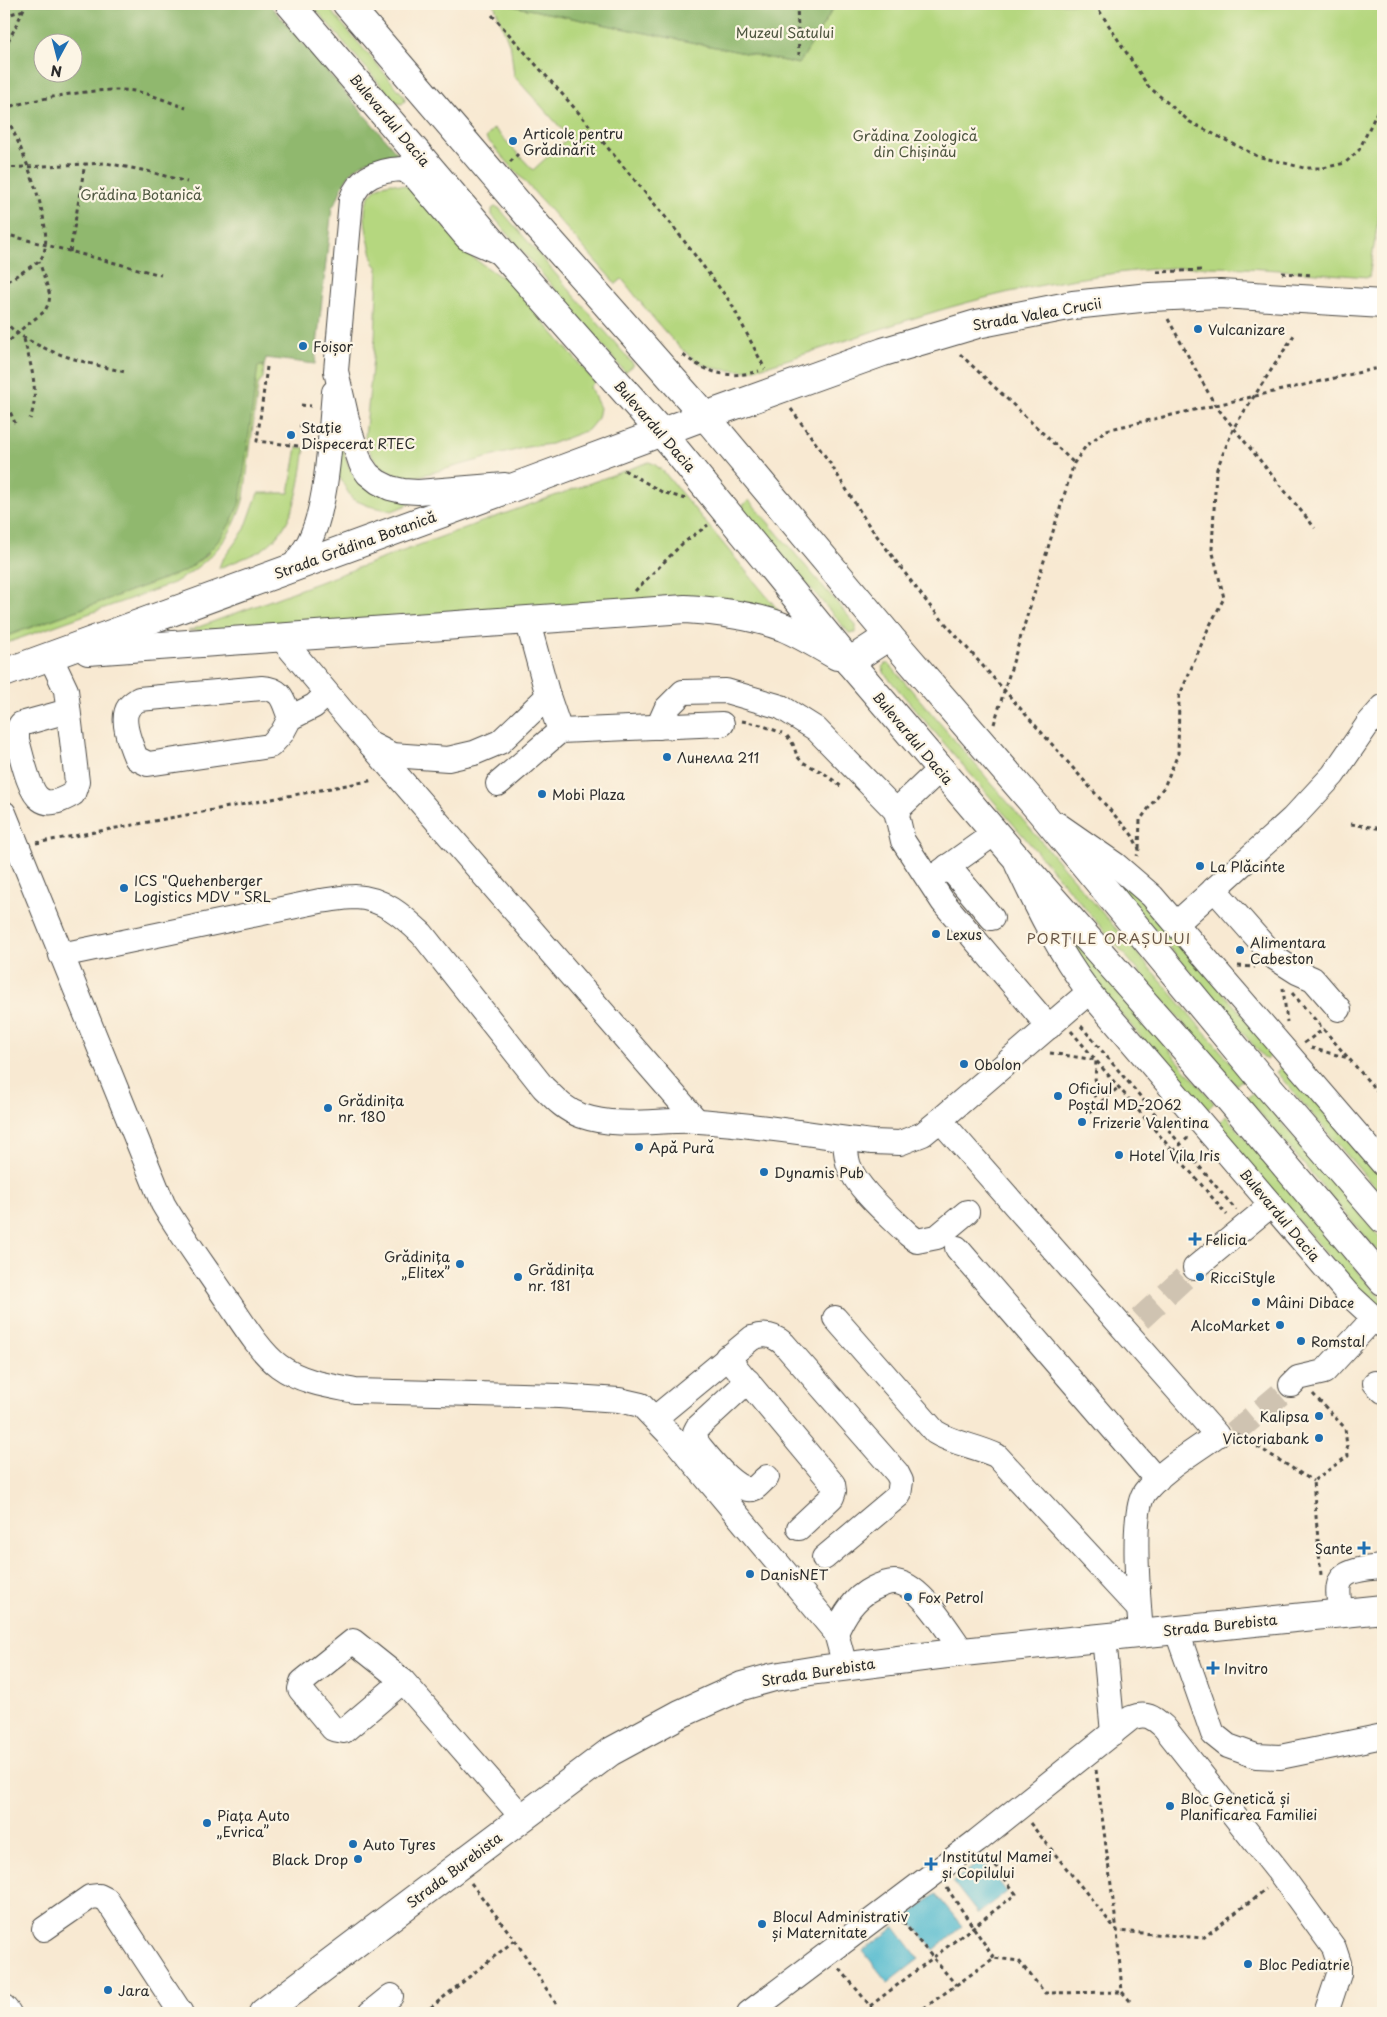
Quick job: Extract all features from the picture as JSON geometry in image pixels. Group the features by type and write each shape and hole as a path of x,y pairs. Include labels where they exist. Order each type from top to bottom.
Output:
{"main road":[{"name":"Bulevardul Dacia","path":"290,4 504,255 661,432 849,662 940,769 1230,1100 1383,1281"},
{"path":"347,4 539,228 705,416 889,636 1041,812 1259,1076 1383,1219"},
{"name":"Strada Valea Crucii","path":"705,416 882,352 977,324 1073,305 1150,296 1220,294 1383,304"},
{"name":"Strada Grădina Botanică","path":"4,673 705,416"},
{"path":"54,654 685,609 718,611 749,617 782,627 849,662 889,636"},
{"name":"Strada Burebista","path":"271,2011 610,1752 713,1698 742,1686 774,1677 845,1666 1104,1637 1140,1621 1176,1629 1383,1609"}],"street":[{"path":"403,169 416,178 467,238 504,255"},
{"path":"292,568 310,541 320,508 336,371 351,200 354,191 372,175 387,170 403,169 436,175"},
{"path":"336,371 354,448 368,474 378,482 390,488 418,492 525,483"},
{"path":"527,619 548,696 560,731"},
{"path":"280,638 697,1121"},
{"path":"54,654 66,690 68,711"},
{"path":"290,718 279,693 271,688 138,699 129,707 125,717 129,743 136,758 148,764 270,746 282,733 290,718 314,706 327,694"},
{"path":"658,727 666,709 683,692 726,691 781,707 816,729 896,811 903,840 943,902 1059,1018"},
{"path":"370,744 392,755 410,758 448,759 474,753 500,742 548,696"},
{"path":"1176,923 1292,819 1334,775 1368,724 1383,707"},
{"path":"498,784 560,731 722,724"},
{"path":"896,811 940,769"},
{"path":"1041,812 1116,864 1152,896 1383,1164"},
{"path":"4,816 163,1204 178,1229 254,1338 278,1366 325,1386 355,1391 559,1396 619,1400 641,1405 655,1418 836,1633 845,1666"},
{"path":"929,880 995,833"},
{"name":"Bulevardul Dacia","path":"1013,854 1040,916 1069,965 1089,992 1347,1294 1378,1322"},
{"path":"948,866 992,918"},
{"path":"1214,889 1276,958 1297,972 1313,979 1339,1009"},
{"path":"61,956 320,901 355,897 371,900 400,914 422,934 543,1087 563,1107 583,1116 633,1123 697,1121 844,1139 900,1143 923,1134 1089,992"},
{"path":"940,1120 1133,1325 1225,1434 1157,1480 1143,1494 1137,1544 1140,1621"},
{"path":"844,1139 849,1166 856,1179 908,1235 917,1241 937,1237 967,1212"},
{"path":"1195,1268 1270,1204"},
{"path":"957,1248 1157,1480"},
{"path":"835,1318 935,1432 947,1440 984,1450 997,1456 1140,1621"},
{"path":"1295,1382 1324,1372 1378,1322"},
{"path":"655,1418 752,1338 762,1335 778,1338 897,1473 901,1481 899,1495 824,1558"},
{"path":"728,1357 833,1484 832,1497 799,1528"},
{"path":"748,1382 697,1428 695,1438 697,1443 738,1486 749,1489 755,1488 767,1477"},
{"path":"1341,1613 1338,1596 1340,1581 1347,1574 1383,1567"},
{"path":"836,1633 855,1600 874,1588 894,1582 916,1592 963,1652"},
{"path":"1176,1629 1213,1734 1228,1746 1256,1756 1280,1757 1383,1736"},
{"path":"1104,1637 1112,1733"},
{"path":"403,1681 523,1818"},
{"path":"749,2013 977,1841 1131,1718 1141,1714 1157,1720 1164,1727 1282,1876 1334,1948 1339,1963 1339,1974 1326,2013"},
{"path":"44,1929 90,1896 99,1896 107,1900 181,2013"},
{"path":"370,2013 392,1996"},
{"path":"4,2007 8,2013"}],"path":[{"path":"4,48 26,4"},
{"path":"797,4 798,55"},
{"path":"1095,4 1148,86 1190,122 1257,156 1304,168 1323,168 1344,163 1359,150 1378,110"},
{"path":"4,16 24,10"},
{"path":"492,15 578,112 672,225 731,303 765,370"},
{"path":"4,283 39,261 47,246 46,229 29,168 4,109 46,99 116,90 135,91 186,108"},
{"path":"70,252 85,163"},
{"path":"4,168 106,163 188,182"},
{"path":"4,234 161,275"},
{"path":"4,346 45,311 49,302 50,295 39,261"},
{"path":"1167,317 1215,405 1315,528"},
{"path":"4,321 24,338 68,356 125,372"},
{"path":"1134,865 1138,849 1140,820 1164,787 1178,754 1179,697 1208,629 1224,598 1212,548 1216,471 1234,427 1296,332"},
{"path":"24,338 33,373 35,392 35,406 30,419"},
{"path":"960,354 1074,463"},
{"path":"267,367 257,441 306,447"},
{"path":"994,724 1074,463 1086,446 1106,430 1383,367"},
{"path":"4,398 15,423"},
{"path":"301,405 311,406"},
{"path":"791,409 828,460 868,524 929,605 1132,835 1138,849"},
{"path":"299,426 309,426"},
{"path":"621,468 662,492 691,500"},
{"path":"631,596 643,581 683,543 711,523"},
{"path":"722,724 737,720 762,725 785,735 793,744 797,756 802,762 824,773 848,792"},
{"path":"17,847 397,775"},
{"path":"1351,824 1383,829"},
{"path":"1283,982 1288,1031"},
{"path":"1059,1018 1244,1227"},
{"path":"1059,1018 1244,1227"},
{"path":"1041,1052 1096,1060"},
{"path":"1094,1108 1096,1060"},
{"path":"1107,1074 1112,1069"},
{"path":"1089,1112 1119,1087"},
{"path":"1136,1107 1141,1102"},
{"path":"1295,1382 1345,1428 1348,1456 1313,1480"},
{"path":"1225,1434 1313,1480"},
{"path":"1313,1480 1321,1578"},
{"path":"1094,1747 1117,1931 1122,1992 1130,2001"},
{"path":"1019,1808 1117,1931 1203,1938 1282,1876"},
{"path":"870,2006 1016,1894 977,1841"},
{"path":"459,1866 515,1940 562,2013"},
{"path":"937,1871 994,1958"},
{"path":"889,1906 956,1985"},
{"path":"424,2013 515,1940"},
{"path":"828,1955 876,2013"},
{"path":"917,2013 994,1958 1019,1961 1045,1994 1122,1992"}],"green space":[{"name":"Grădina Botanică","path":"4,4 269,4 398,154 382,156 367,161 354,170 344,183 338,199 332,207 315,364 266,358 264,366 258,366 240,502 236,513 218,541 203,557 185,571 4,637"},
{"path":"311,4 325,4 404,96 405,101 402,104 396,103"},
{"name":"Grădina Zoologică din Chișinău","path":"494,4 503,4 799,64 836,4 1383,4 1383,190 1369,277 1208,267 1154,269 1096,276 980,299 748,371 713,368 702,364 681,349 622,279 616,284 486,138 494,128 533,170 569,137 514,76 511,49"},
{"name":"Muzeul Satului","path":"503,4 836,4 799,64"},
{"path":"392,183 409,187 469,255 501,277 504,276 595,382 590,387 600,408 598,418 588,430 551,444 527,447 416,477 398,476 390,472 383,468 371,454 365,437 375,338 378,268 374,263 368,240 365,215 366,204 371,194 379,187"},
{"path":"495,207 499,208 634,365 625,372 492,215 492,209"},
{"path":"258,366 264,366 263,378 258,385 244,497 227,537 218,548 199,566 174,583 4,644 4,637 185,571 208,554"},
{"path":"341,444 350,469 358,480 412,503 392,511 369,506 352,499 337,473"},
{"path":"297,447 305,448 298,492 294,506 281,532 271,543 258,552 219,568 221,562 245,529 258,493 289,493"},
{"path":"649,462 663,471 779,611 188,631 473,525"},
{"path":"749,500 856,625 856,633 849,633 741,507"},
{"path":"886,663 890,665 1244,1078 1236,1085 885,674 882,667"},
{"path":"1117,881 1135,894 1275,1051 1266,1060 1121,891"},
{"path":"1065,933 1069,933 1214,1103 1205,1112 1095,983"},
{"path":"1286,1064 1383,1178 1383,1197 1276,1072"},
{"path":"1255,1091 1383,1241 1383,1257 1247,1098"},
{"path":"1226,1116 1383,1301 1383,1309 1351,1282 1216,1125"}],"water":[{"path":"982,1860 1007,1892 978,1914 953,1882"},
{"path":"936,1894 962,1926 934,1950 907,1917"},
{"path":"895,1927 919,1959 888,1983 863,1951"}],"tunnel":[{"path":"1140,1319 1195,1268"},
{"path":"1234,1433 1291,1385"}],"place":[{"name":"Articole pentru Grădinărit","path":"513,141"},
{"name":"Vulcanizare","path":"1198,329"},
{"name":"Foișor","path":"303,346"},
{"name":"Stație Dispecerat RTEC","path":"291,435"},
{"name":"Линелла 211","path":"667,757"},
{"name":"Mobi Plaza","path":"542,794"},
{"name":"La Plăcinte","path":"1200,866"},
{"name":"ICS \"Quehenberger Logistics MDV \" SRL","path":"124,888"},
{"name":"Lexus","path":"936,934"},
{"name":"Alimentara Cabeston","path":"1240,950"},
{"name":"Obolon","path":"964,1064"},
{"name":"Oficiul Poștal MD-2062","path":"1058,1096"},
{"name":"Grădinița nr. 180","path":"328,1108"},
{"name":"Frizerie Valentina","path":"1082,1122"},
{"name":"Apă Pură","path":"639,1147"},
{"name":"Hotel Vila Iris","path":"1119,1155"},
{"name":"Dynamis Pub","path":"764,1172"},
{"name":"Felicia","path":"1195,1239"},
{"name":"Grădinița „Elitex”","path":"460,1264"},
{"name":"Grădinița nr. 181","path":"518,1277"},
{"name":"RicciStyle","path":"1200,1277"},
{"name":"Mâini Dibace","path":"1256,1302"},
{"name":"AlcoMarket","path":"1280,1325"},
{"name":"Romstal","path":"1301,1341"},
{"name":"Kalipsa","path":"1319,1416"},
{"name":"Victoriabank","path":"1319,1438"},
{"name":"Sante","path":"1364,1548"},
{"name":"DanisNET","path":"750,1574"},
{"name":"Fox Petrol","path":"908,1597"},
{"name":"Invitro","path":"1213,1668"},
{"name":"Bloc Genetică și Planificarea Familiei","path":"1170,1806"},
{"name":"Piața Auto „Evrica”","path":"207,1823"},
{"name":"Auto Tyres","path":"353,1844"},
{"name":"Black Drop","path":"358,1859"},
{"name":"Institutul Mamei și Copilului","path":"931,1864"},
{"name":"Blocul Administrativ și Maternitate","path":"762,1924"},
{"name":"Bloc Pediatrie","path":"1248,1964"},
{"name":"Jara","path":"108,1990"}],"district":[{"name":"PORȚILE ORAȘULUI","path":"1109,937"}]}
